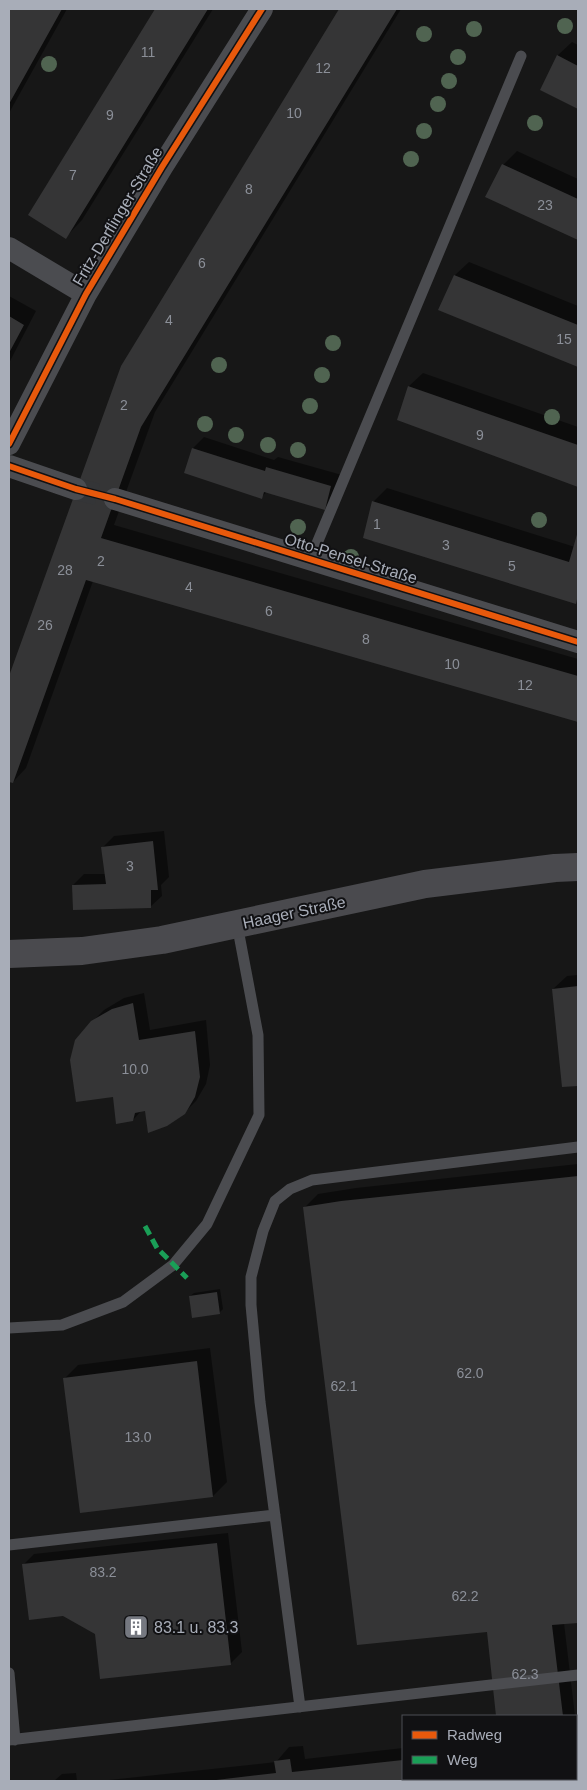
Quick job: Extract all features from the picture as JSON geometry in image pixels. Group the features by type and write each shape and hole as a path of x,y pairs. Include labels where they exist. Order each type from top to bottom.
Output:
{"main road":[{"name":"Haager Straße","path":"9,954 91,950 162,940 424,884 498,874 578,867"}],"street":[{"name":"Fritz-Derflinger-Straße","path":"9,444 86,294 162,167 262,9"},
{"path":"9,248 86,294"},
{"path":"9,466 76,489"},
{"name":"Otto-Pensel-Straße","path":"115,499 578,642"}],"lane":[{"path":"310,560 521,56"},
{"path":"9,1328 62,1325 123,1302 173,1265 207,1224 259,1114 258,1035 237,924"},
{"path":"300,1707 274,1515 250,1305 251,1278 262,1231 275,1201 290,1189 312,1180 578,1147"},
{"path":"9,1545 274,1515"},
{"path":"9,1673 12,1740 578,1675"}],"building":[{"path":"9,9 62,9 9,104"},
{"path":"155,9 208,9 66,239 28,215"},
{"path":"339,9 397,9 141,427 101,538 578,676 578,722 86,580 13,783 9,782 9,676 121,366"},
{"path":"557,55 578,66 578,109 540,90"},
{"path":"502,164 578,199 578,240 485,197"},
{"path":"454,275 578,325 578,367 438,310"},
{"path":"9,316 24,325 9,353"},
{"path":"408,386 578,445 578,487 397,420"},
{"path":"192,448 265,471 266,467 331,486 325,510 264,492 262,499 184,473"},
{"path":"372,501 569,562 578,531 578,595 576,604 363,538"},
{"path":"153,841 158,890 151,890 151,908 73,910 72,885 106,884 101,847"},
{"path":"578,986 578,1086 562,1087 552,989"},
{"path":"133,1003 139,1040 195,1031 200,1077 195,1097 185,1114 167,1126 148,1133 145,1111 135,1113 133,1121 116,1124 113,1097 76,1102 70,1060 75,1040 91,1021 112,1009"},
{"path":"578,1176 578,1623 552,1625 563,1715 496,1715 487,1632 357,1645 303,1207 341,1201"},
{"path":"217,1292 220,1314 192,1318 189,1296"},
{"path":"197,1361 213,1497 80,1513 63,1378"},
{"path":"217,1543 231,1665 100,1679 95,1634 63,1616 29,1620 22,1564"},
{"path":"577,1740 578,1781 216,1781 276,1773 274,1761 290,1759 292,1772 402,1760 402,1780 577,1780"}],"tunnel":[{"path":"76,489 115,499"}],"marked path":[{"path":"145,1226 157,1248 187,1278"}],"cycle path":[{"path":"9,444 86,294 162,167 262,9"},
{"path":"9,466 76,489 115,499 578,642"}],"place":[{"name":"83.1 u. 83.3","path":"136,1627"}]}
